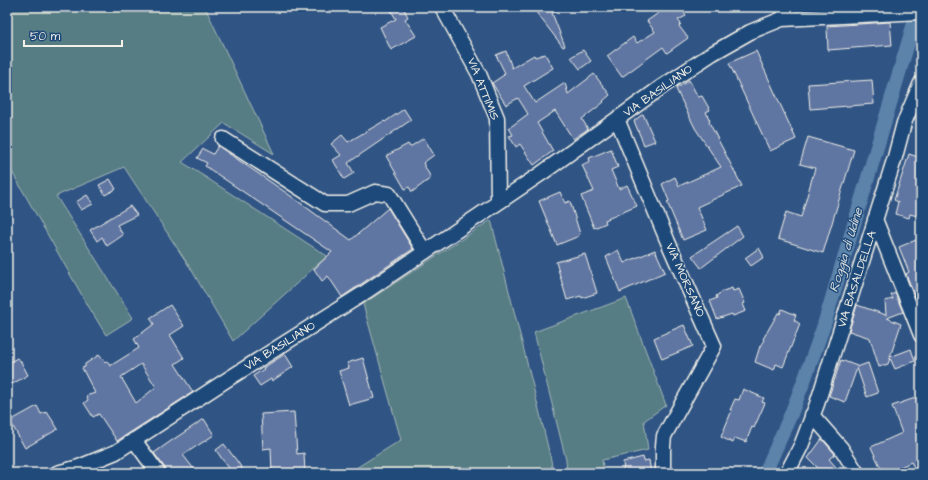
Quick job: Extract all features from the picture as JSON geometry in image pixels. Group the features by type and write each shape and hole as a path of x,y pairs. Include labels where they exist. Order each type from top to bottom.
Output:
{"street":[{"name":"VIA ATTIMIS","path":"442,7 479,74 497,118 498,202"},
{"name":"VIA BASILIANO","path":"57,473 79,467 116,452 361,295 542,173 664,86 713,53 750,32 786,13 921,12"},
{"name":"VIA BASALDELLA","path":"787,473 801,446 836,346 876,220 904,122 921,83"},
{"name":"VIA MORSANO","path":"617,119 668,242 714,346 664,436 663,473"},
{"path":"223,138 325,204 348,204 375,192 389,194 425,252"},
{"path":"876,220 921,335"},
{"path":"812,415 841,448 858,473"},
{"path":"134,440 158,473"}],"green space":[{"path":"7,7 205,7 274,154 224,123 182,162 327,256 233,341 191,269 124,167 56,196 133,318 106,335 7,163"},
{"path":"491,220 540,414 553,473 348,473 401,440 363,304"},
{"path":"626,298 666,405 644,421 648,450 602,460 604,473 567,473 566,460 534,332"}],"building":[{"path":"389,7 403,7 408,17 405,19 416,36 391,50 380,27 396,19"},
{"path":"532,7 564,7 552,13 565,46 563,47"},
{"path":"667,7 681,7 686,16 678,20 681,24 679,26 688,38 667,53 663,47 622,77 607,56 633,37 637,43 655,32 647,21"},
{"path":"890,22 892,45 828,50 827,26"},
{"path":"583,50 591,61 580,69 571,57"},
{"path":"506,51 512,68 534,55 535,57 545,54 553,68 524,86 535,103 565,83 568,94 594,74 610,95 603,101 604,102 582,119 588,129 573,139 555,111 537,123 553,151 534,165 520,144 516,147 509,136 513,135 509,128 528,114 518,98 506,105 492,83 505,73 496,55"},
{"path":"756,51 796,139 770,151 729,63"},
{"path":"689,80 698,97 702,96 710,110 706,112 710,121 709,122 742,186 697,207 707,230 683,240 667,202 669,201 662,184 675,177 679,186 721,167 695,128 676,89"},
{"path":"872,80 874,104 810,109 808,84"},
{"path":"404,109 411,120 348,163 354,173 344,179 333,160 341,155 331,144 342,135 348,142 384,121 385,122"},
{"path":"643,114 655,141 644,145 634,121"},
{"path":"808,137 854,150 823,253 778,239 786,212 801,217 815,168 800,164"},
{"path":"424,138 434,155 423,163 431,178 412,192 409,187 405,189 386,156 408,144 410,147"},
{"path":"218,146 288,194 351,240 388,208 413,249 342,297 328,276 322,281 314,269 332,252 205,166 207,163 197,158 203,149 213,154"},
{"path":"611,149 618,167 611,170 619,189 627,185 637,206 605,220 606,223 594,228 581,196 594,191 582,165 590,161 589,158"},
{"path":"909,154 921,158 921,217 910,214 909,218 895,214 898,202 894,200"},
{"path":"110,179 116,189 105,195 99,185"},
{"path":"560,192 565,203 570,201 580,234 578,235 579,236 557,245 539,201"},
{"path":"87,195 93,204 81,210 76,202"},
{"path":"130,206 137,215 117,225 123,235 107,246 102,237 97,241 90,230"},
{"path":"737,226 743,236 701,268 692,256"},
{"path":"921,238 921,312 906,274 909,272 899,247"},
{"path":"759,248 764,257 751,266 745,258"},
{"path":"618,250 624,263 655,250 665,272 620,292 606,257"},
{"path":"585,254 597,293 582,298 581,296 567,300 556,262"},
{"path":"732,288 733,291 739,289 745,303 743,304 746,311 733,316 732,314 717,319 710,301 717,298 716,296 723,291"},
{"path":"895,293 903,312 887,318 901,324 890,357 911,349 915,361 895,369 890,358 888,364 879,367 870,338 849,331 857,305 886,315 885,301 893,299 891,295"},
{"path":"170,305 184,326 170,335 184,358 175,364 193,392 117,441 99,414 93,417 84,403 88,400 86,396 95,393 82,368 85,367 85,364 99,355 105,362 107,361 110,366 139,348 134,339 154,324 150,318","holes":["141,364 156,387 136,403 121,377"]},
{"path":"782,309 796,315 794,320 800,324 783,367 776,364 774,370 755,362 760,346 764,340 763,339 778,313 780,314"},
{"path":"684,325 693,346 662,359 654,338"},
{"path":"285,354 293,367 272,381 271,379 260,386 253,376"},
{"path":"17,358 20,360 28,375 7,387 7,364"},
{"path":"363,358 374,398 349,405 339,371 349,368 347,363"},
{"path":"841,360 857,367 868,363 878,393 867,397 857,368 845,402 829,396"},
{"path":"743,389 764,398 762,402 765,403 746,442 735,438 733,443 721,437 735,399 739,400"},
{"path":"921,396 921,464 914,467 911,462 888,473 883,473 871,447 902,433 892,406"},
{"path":"37,406 41,414 47,412 58,429 25,448 10,421"},
{"path":"294,412 297,454 304,453 305,473 272,473 271,448 263,449 261,414"},
{"path":"204,419 214,435 183,455 197,473 167,473 154,453"},
{"path":"822,439 835,454 829,459 841,473 823,473 808,458"},
{"path":"224,444 245,473 233,473 222,459 216,450"},
{"path":"643,457 644,461 649,460 651,473 624,473 623,462"}],"waterway":[{"name":"Roggia di Udine","path":"765,473 791,414 824,325 914,23"}]}
